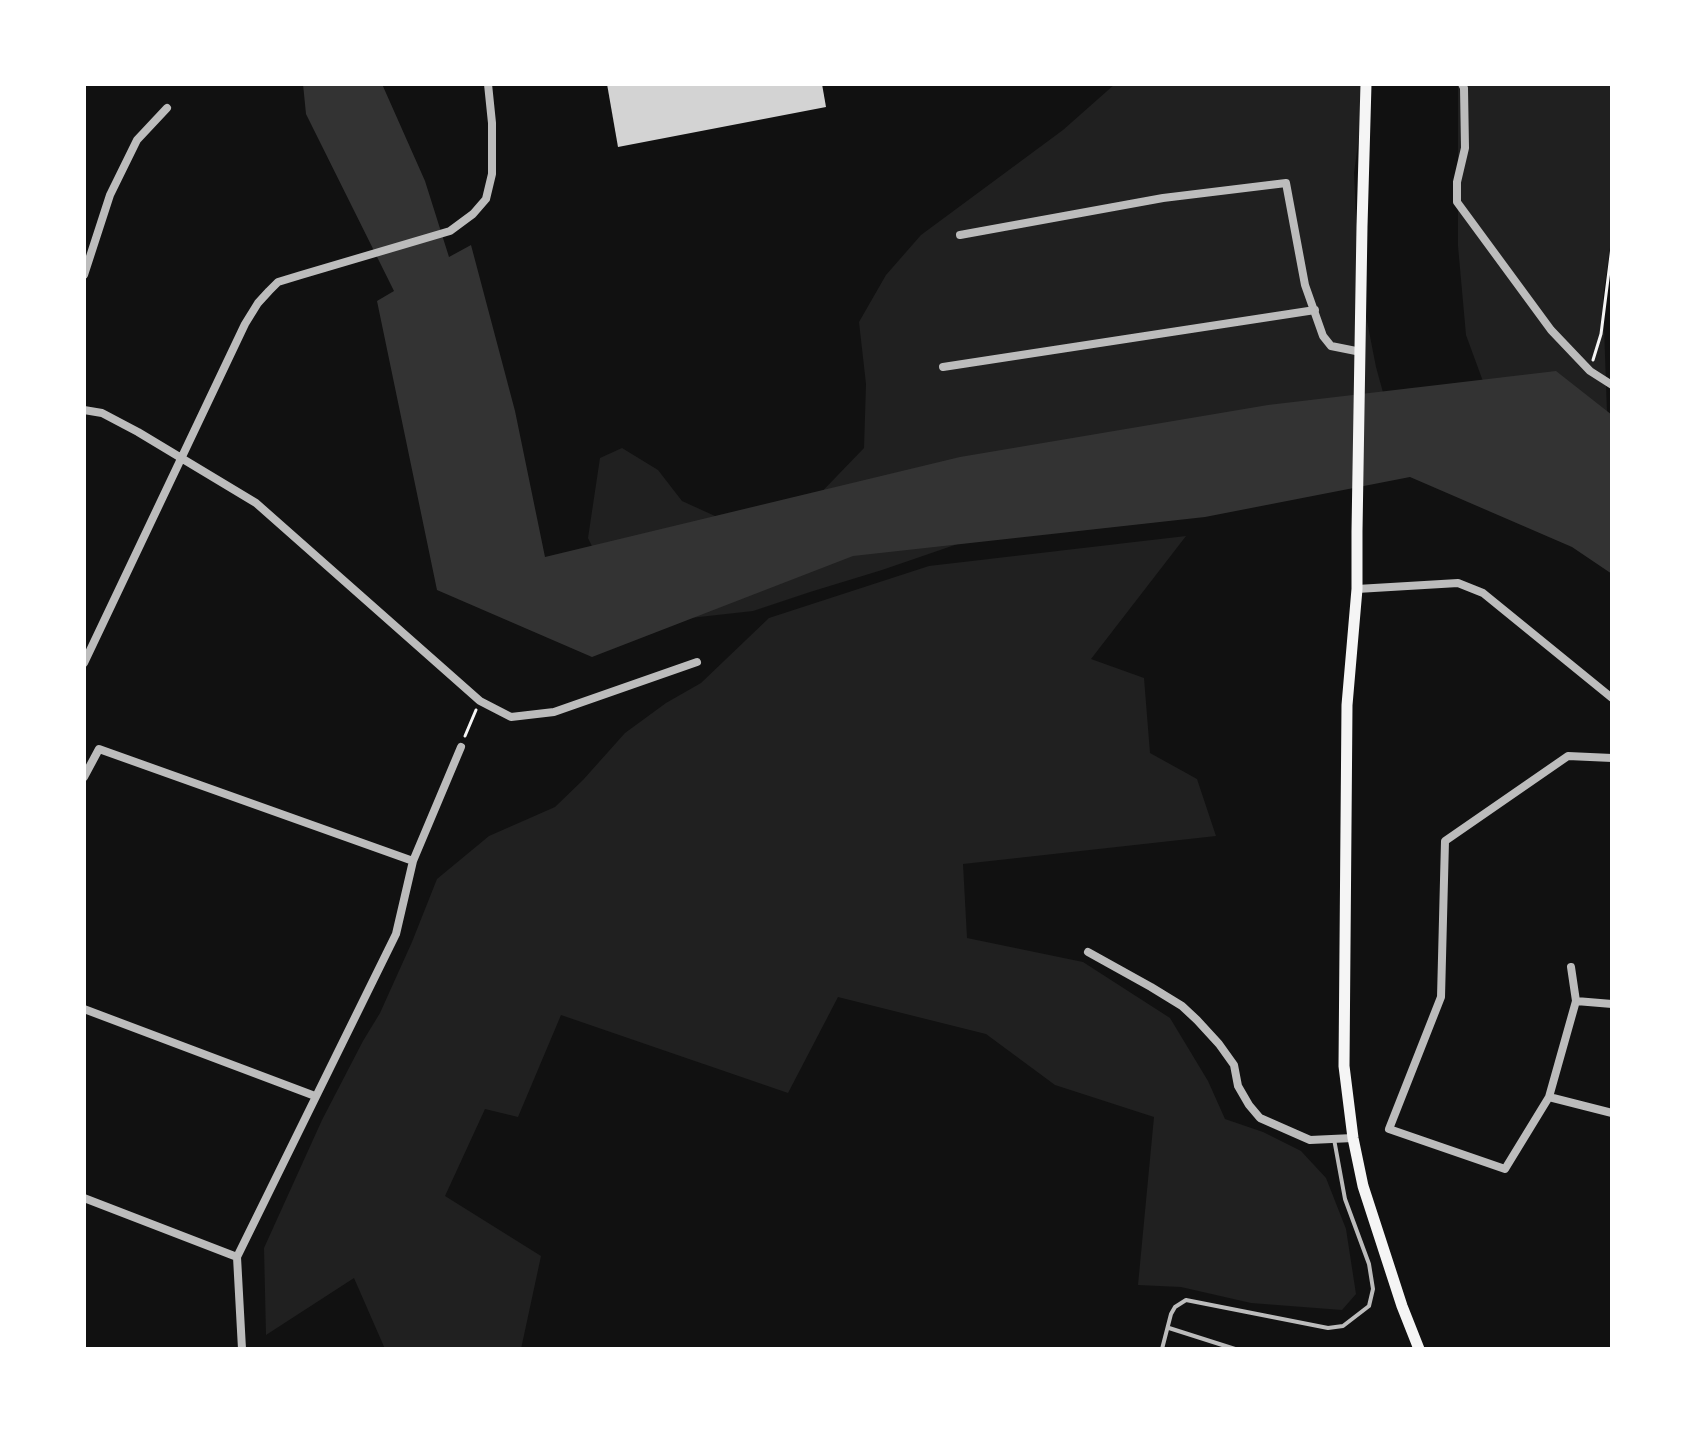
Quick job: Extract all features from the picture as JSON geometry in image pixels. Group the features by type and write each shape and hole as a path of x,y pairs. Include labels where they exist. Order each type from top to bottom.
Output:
{"main road":[{"path":"1366,84 1357,589 1347,705 1344,1066 1363,1186 1419,1349"}],"street":[{"path":"84,663 180,458 258,303 278,282 450,231 473,214 486,199 492,174 488,84"},
{"path":"1462,84 1465,148 1457,182 1457,202 1551,330 1590,371 1612,385"},
{"path":"84,275 110,195 137,140 167,108"},
{"path":"960,235 1163,198 1286,183 1305,285 1323,336 1331,346 1361,352"},
{"path":"943,367 1315,310"},
{"path":"84,410 102,413 138,432 256,503 480,701 511,717 554,712 697,662"},
{"path":"1357,589 1458,583 1483,593 1612,698"},
{"path":"242,1349 237,1257 396,934 413,861 461,747"},
{"path":"84,777 99,749 413,861"},
{"path":"1571,967 1576,1001 1549,1097 1505,1169 1389,1129 1441,997 1445,841 1568,756 1612,758"},
{"path":"1088,952 1182,1006 1197,1020 1234,1065 1238,1086 1260,1118 1310,1140 1353,1138"},
{"path":"1576,1001 1612,1004"},
{"path":"84,1009 315,1096"},
{"path":"1549,1097 1612,1113"},
{"path":"84,1198 237,1257"}],"lane":[{"path":"1162,1349 1175,1307 1186,1300 1328,1328 1343,1326 1369,1306 1373,1289 1369,1264 1345,1199 1334,1139"},
{"path":"1167,1327 1235,1349"}],"path":[{"path":"1590,371 1601,334 1612,247"},
{"path":"461,747 480,701"}],"shaded area":[{"path":"303,84 382,84 425,181 449,257 471,245 515,411 545,557 960,457 1268,405 1556,371 1612,415 1612,574 1572,547 1410,477 1205,517 853,556 592,657 437,590 377,301 394,291 306,114"},
{"path":"1115,84 1363,84 1365,92 1354,173 1359,280 1376,367 1390,418 1039,516 753,611 690,618 610,583 588,538 600,458 622,448 658,470 682,501 748,531 810,504 864,448 866,384 859,322 886,275 921,235 1063,130"},
{"path":"1458,84 1612,84 1612,234 1603,297 1607,413 1488,395 1466,335 1458,246"},
{"path":"1186,536 1091,659 1144,678 1150,753 1197,779 1216,836 963,864 967,938 1083,962 1170,1018 1208,1081 1225,1119 1263,1132 1301,1151 1326,1178 1346,1229 1356,1294 1342,1310 1251,1303 1181,1287 1138,1285 1154,1117 1055,1085 986,1034 838,997 788,1093 561,1015 518,1117 485,1109 445,1196 541,1256 521,1349 385,1349 354,1278 266,1335 264,1248 322,1120 380,1013 437,879 489,836 555,807 625,733 666,703 701,683 769,618 929,566"}],"building":[{"path":"607,84 822,84 826,107 618,147"}]}
